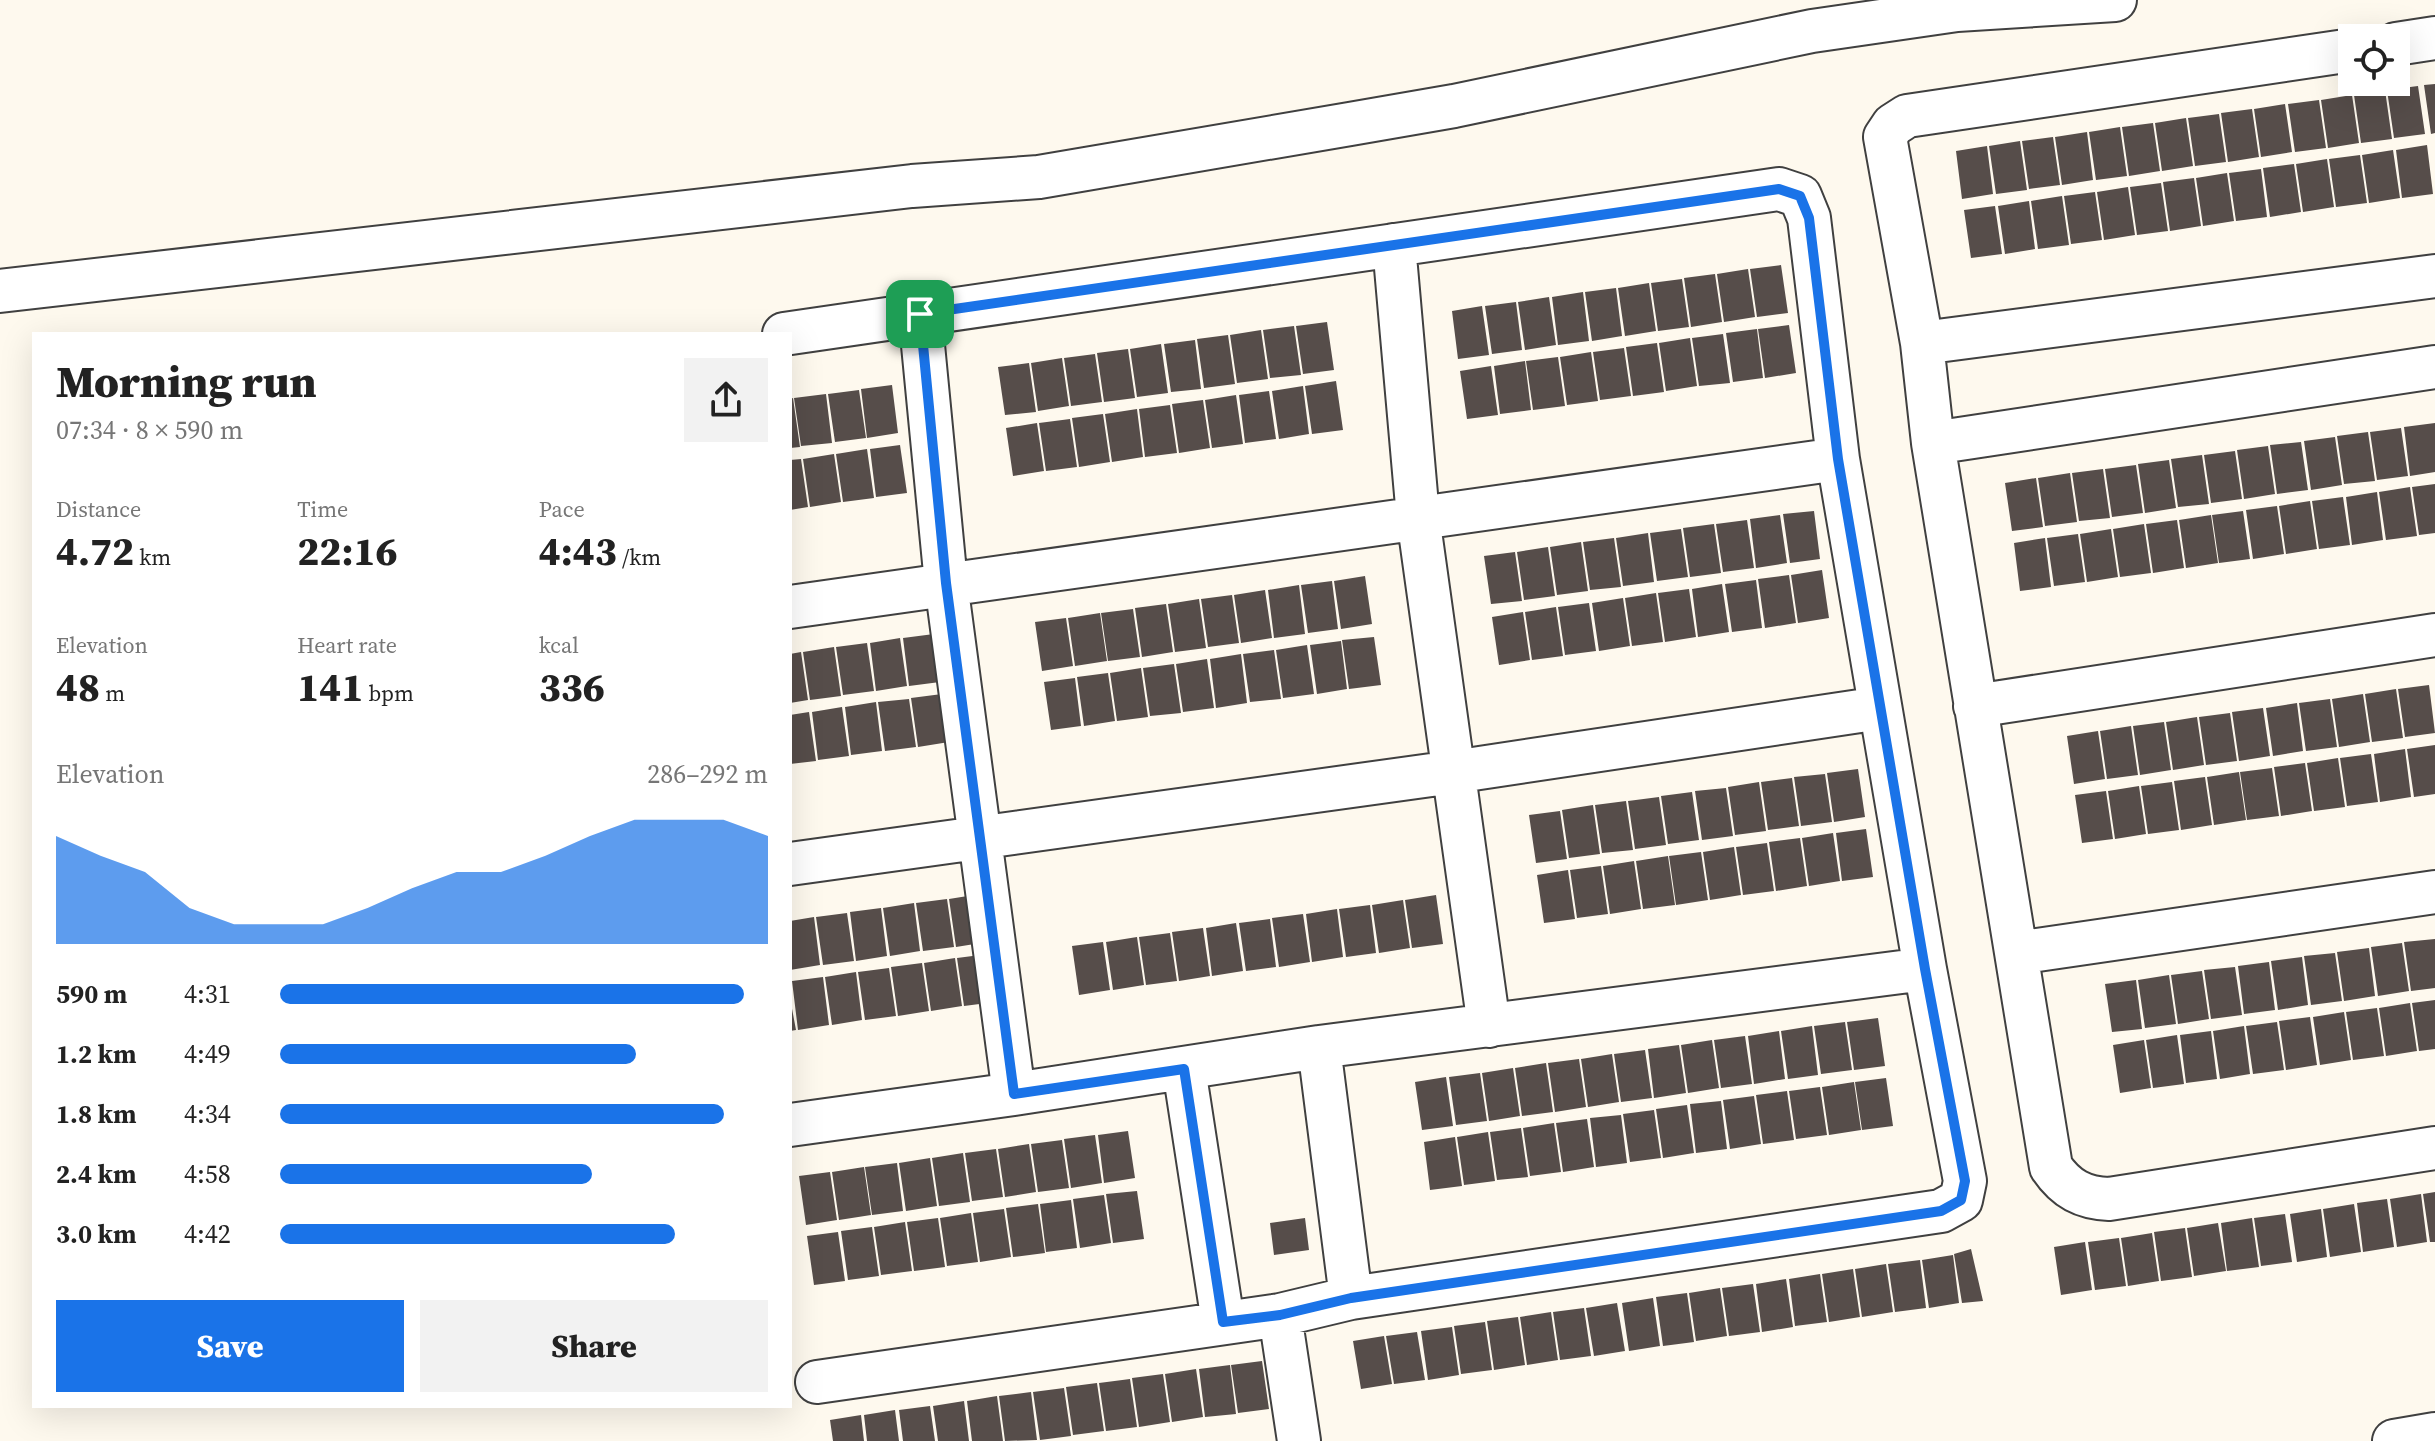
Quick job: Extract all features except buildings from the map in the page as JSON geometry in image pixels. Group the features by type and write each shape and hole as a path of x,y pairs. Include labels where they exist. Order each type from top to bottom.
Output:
{"street":[{"path":"0,291 912,186 1039,177 1439,109 1812,31 1957,10 2115,0"},
{"path":"2410,42 2435,38"},
{"path":"2338,52 1907,116 1893,125 1885,137 1922,343 1933,443 2051,1167 2063,1183 2076,1193 2092,1199 2109,1199 2435,1148"},
{"path":"792,333 1779,189 1800,196 1809,218 1838,459 1925,969 1965,1181 1961,1200 1941,1211 1351,1298 1280,1315 817,1382"},
{"path":"1394,245 1418,517 1489,1026"},
{"path":"1922,343 2435,276"},
{"path":"920,314 946,583 1014,1094"},
{"path":"1933,443 2435,367"},
{"path":"792,607 1838,459"},
{"path":"1975,706 2435,635"},
{"path":"792,864 980,835 1453,772 1880,708"},
{"path":"2017,953 2435,892"},
{"path":"792,1125 1319,1047 1925,969"},
{"path":"1319,1047 1351,1298"},
{"path":"1184,1069 1223,1322"},
{"path":"1280,1315 1299,1441"}],"route":[{"path":"1779,189 1800,196 1809,218 1838,459 1925,969 1965,1181 1961,1200 1941,1211 1351,1298 1280,1315 1223,1322 1184,1069 1014,1094 946,583 920,314 1779,189"}]}
